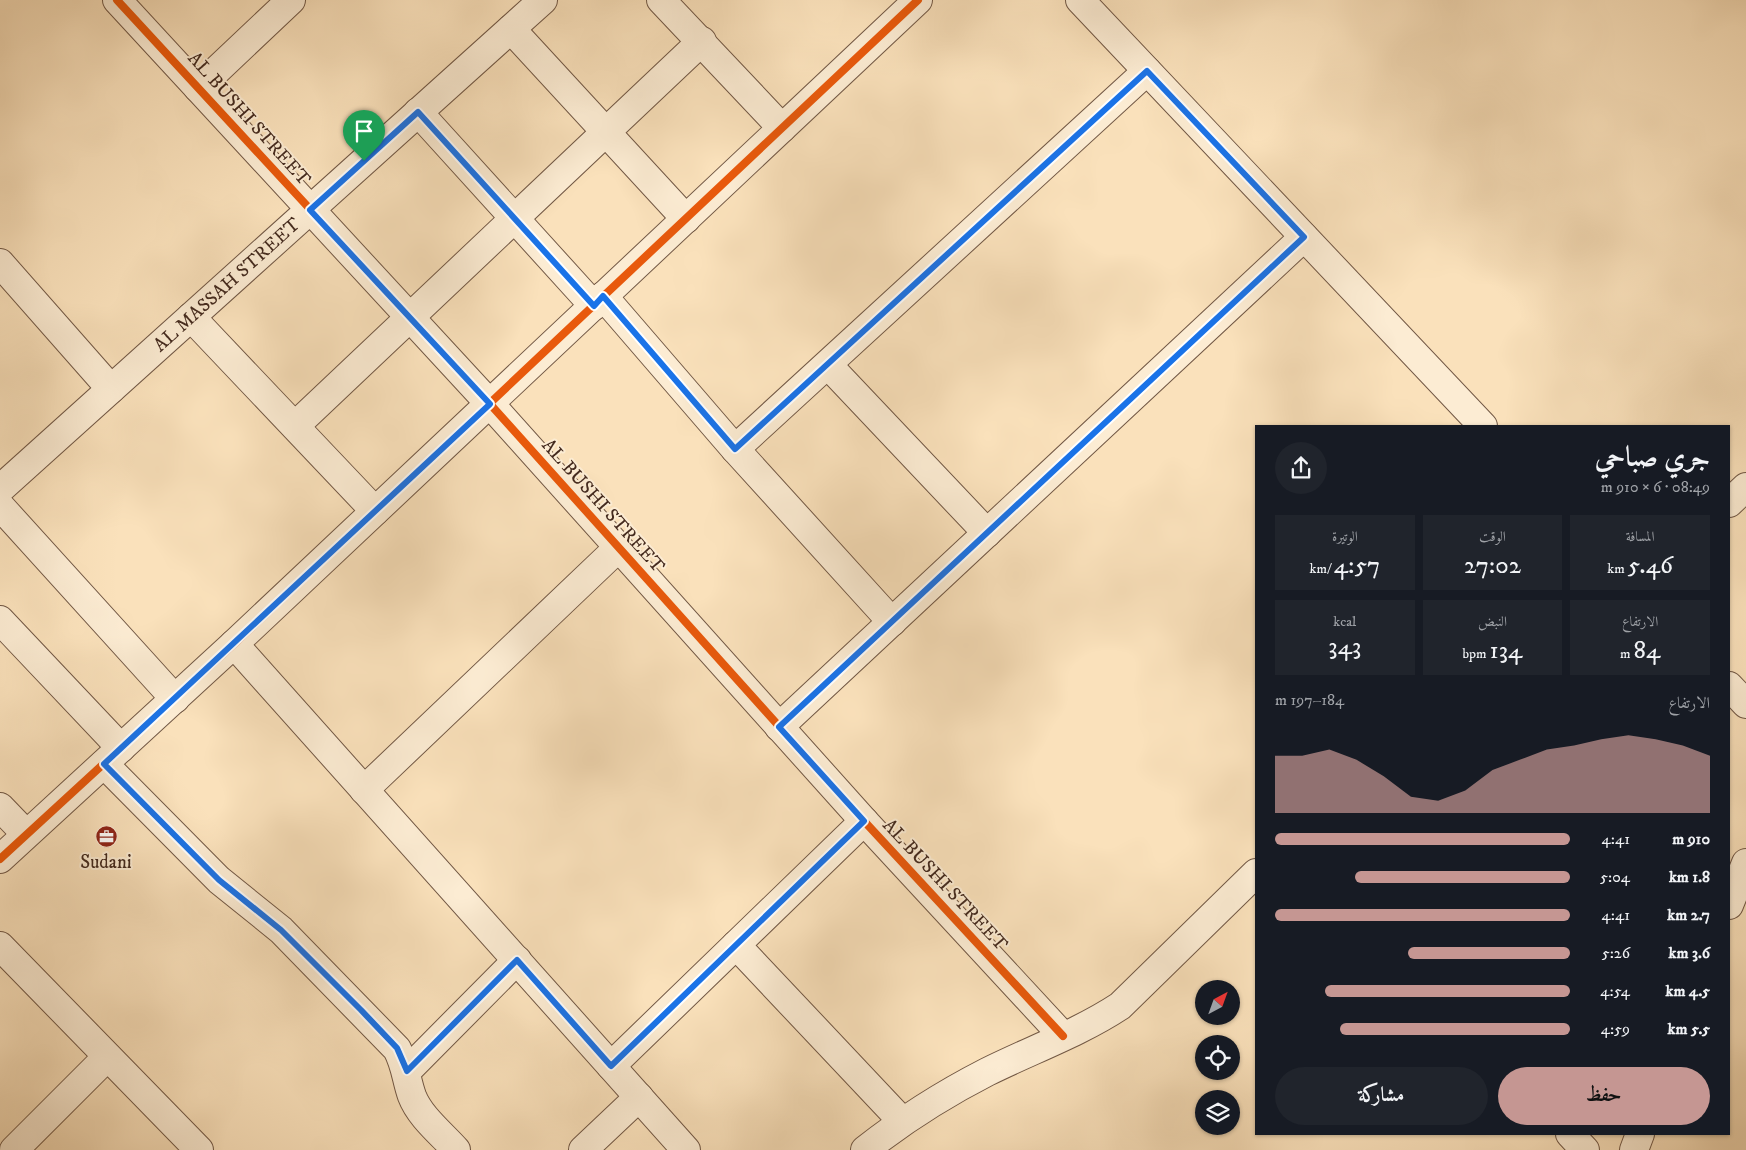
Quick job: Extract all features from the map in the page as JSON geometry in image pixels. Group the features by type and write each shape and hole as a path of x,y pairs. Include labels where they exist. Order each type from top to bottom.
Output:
{"street":[{"name":"AL BUSHI STREET","path":"117,0 490,404 864,821 1064,1036"},
{"path":"198,88 291,0"},
{"path":"661,0 702,41 782,128"},
{"path":"0,858 234,644 918,0"},
{"path":"1080,0 1482,425"},
{"name":"AL MASSAH STREET","path":"0,489 511,29 535,3"},
{"path":"511,29 607,131 686,219"},
{"path":"295,426 702,41"},
{"path":"735,449 1147,71"},
{"path":"418,112 515,219 598,301 892,622"},
{"path":"779,727 1304,237"},
{"path":"0,263 111,389"},
{"path":"191,317 376,511"},
{"path":"828,364 987,533"},
{"path":"1730,502 1746,487"},
{"path":"0,506 175,698"},
{"path":"364,790 618,548"},
{"path":"0,620 219,880 281,930 397,1048 407,1071 412,1097 420,1110 456,1150"},
{"path":"234,644 686,1150"},
{"path":"1730,687 1746,704"},
{"path":"0,807 26,834"},
{"path":"611,1066 864,821"},
{"path":"1730,903 1746,863"},
{"path":"865,1150 902,1121 987,1072 1096,1022 1120,1006 1255,874"},
{"path":"736,945 902,1121"},
{"path":"0,946 199,1150"},
{"path":"407,1071 517,960"},
{"path":"14,1150 107,1057"},
{"path":"582,1150 639,1097"},
{"path":"1571,1135 1585,1150"},
{"path":"1634,1150 1640,1135"}],"cycle path":[{"path":"117,0 490,404 864,821 1063,1036"},
{"path":"0,859 234,644 918,0"}],"place":[{"name":"Sudani","path":"106,836"}],"route":[{"path":"1147,71 1304,237 779,727 864,821 611,1066 517,960 407,1071 397,1048 361,1010 281,930 219,880 104,764 490,404 310,210 364,161 418,112 594,306 603,296 735,449 1147,71"}]}
